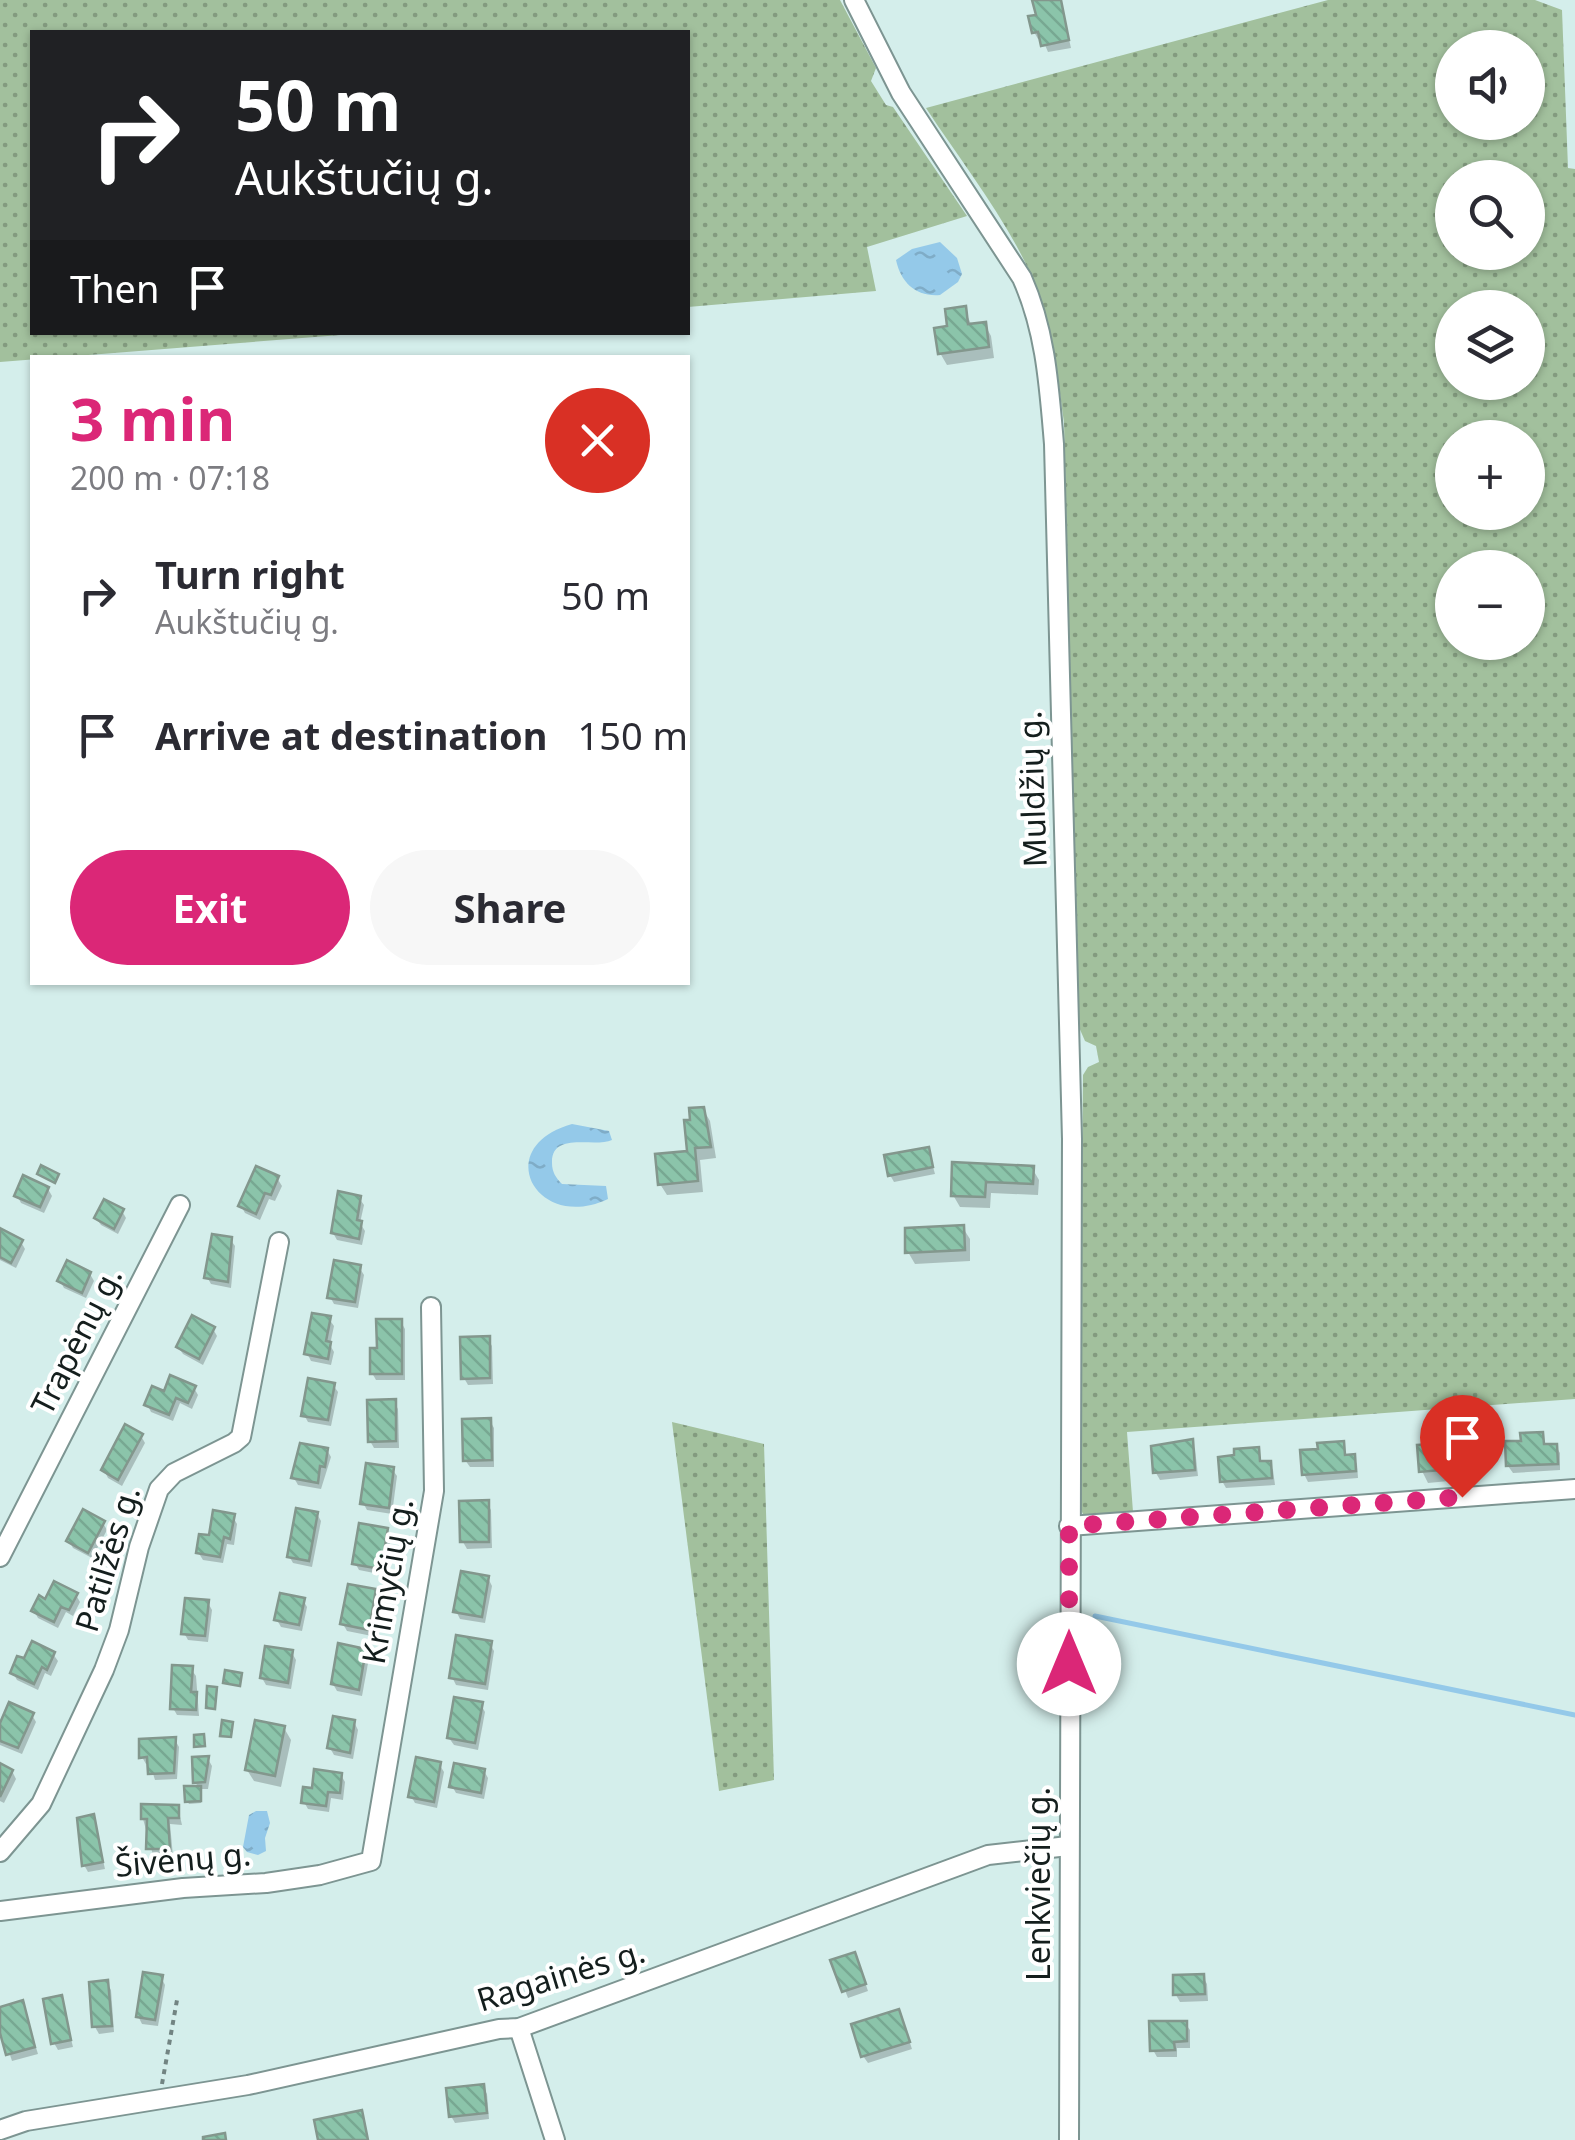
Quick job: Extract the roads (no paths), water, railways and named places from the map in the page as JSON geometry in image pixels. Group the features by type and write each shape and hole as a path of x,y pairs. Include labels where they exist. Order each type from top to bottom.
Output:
{"street":[{"name":"Muldžių g.","path":"854,0 901,93 1022,278 1045,345 1054,444 1072,1089 1069,1628"},
{"name":"Trapėnų g.","path":"0,1558 180,1204"},
{"name":"Patilžės g.","path":"0,1852 41,1804 104,1670 160,1489 174,1473 241,1437 279,1242"},
{"name":"Krimyčių g.","path":"371,1861 434,1490 431,1308"},
{"path":"1069,1526 1575,1489"},
{"name":"Lenkviečių g.","path":"1069,1628 1070,2140"},
{"name":"Ragainės g.","path":"0,2130 520,2028 988,1855 1068,1846"},
{"name":"Šivėnų g.","path":"0,1911 182,1888 266,1883 371,1861"},
{"path":"520,2028 556,2140"}],"water":[{"path":"940,242 957,258 962,274 958,282 940,295 924,294 906,282 896,260 912,249"},
{"path":"572,1124 609,1131 612,1140 559,1147 552,1163 555,1175 562,1184 606,1186 608,1199 582,1206 560,1205 543,1196 532,1183 528,1167 533,1150 547,1135"},
{"path":"267,1811 270,1823 266,1851 258,1855 243,1847 249,1815"}],"waterway":[{"path":"1095,1616 1575,1715"}]}
